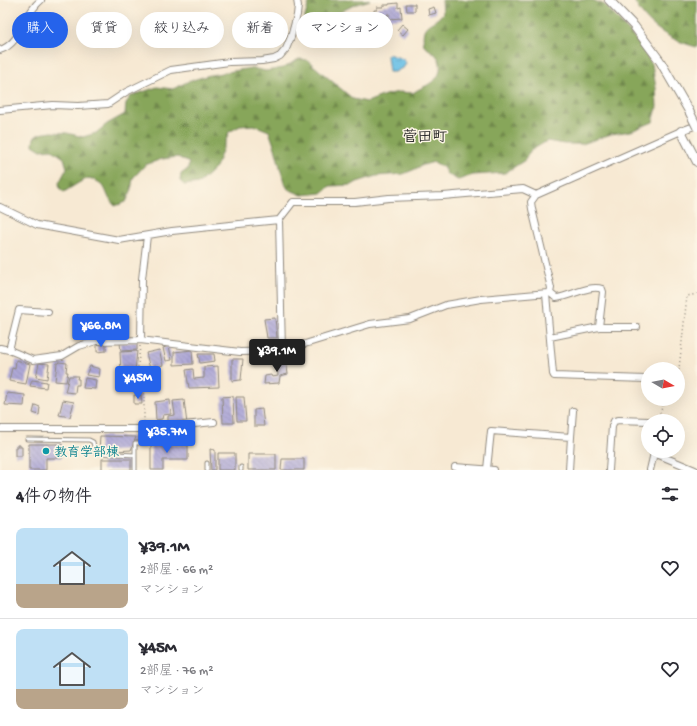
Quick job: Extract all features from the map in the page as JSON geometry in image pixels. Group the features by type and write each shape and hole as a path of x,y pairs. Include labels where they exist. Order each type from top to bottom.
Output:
{"street":[{"path":"0,50 7,47 17,36 33,7 41,0"},
{"path":"0,110 53,105 78,106 108,104 126,92 172,70 229,62 274,59 280,56 286,49 291,37 297,15 297,0"},
{"path":"609,0 634,26 660,61 697,126 681,131 536,195 531,202 551,288 548,293 552,374 554,376 641,379"},
{"path":"681,131 697,162"},
{"path":"282,351 278,220 293,202 355,202 389,198 443,196 524,189 529,190 536,195"},
{"path":"0,207 37,225 119,240 172,231 278,220"},
{"path":"140,340 142,279 147,236"},
{"path":"0,348 33,360 62,356 79,346 96,341 140,340 240,352 282,351 370,324 410,319 446,305 481,299 548,293 555,298 559,298 590,288 599,287 603,292 599,327"},
{"path":"9,350 19,310 48,312"},
{"path":"550,337 599,327 637,327"},
{"path":"569,470 573,411"},
{"path":"609,470 612,426 614,421 641,421"},
{"path":"0,429 144,429 214,422"},
{"path":"487,469 491,430 571,437"},
{"path":"650,470 653,458"},
{"path":"667,458 694,470"},
{"path":"455,467 494,470"}],"lane":[{"path":"28,439 89,440 93,442 95,452 97,453 135,455"},
{"path":"135,470 135,443 146,443"},
{"path":"207,463 207,470"}],"path":[{"path":"680,362 687,296 697,294"},
{"path":"140,340 137,375 144,378 144,429"}],"green space":[{"path":"316,0 370,0 354,5 340,12 306,12 309,3"},
{"path":"442,0 592,0 605,5 634,37 652,64 656,88 657,108 653,122 631,131 611,134 582,144 564,144 547,141 530,151 525,160 505,173 473,175 458,180 447,174 443,167 434,162 403,174 376,176 352,185 330,186 322,193 302,195 288,189 284,182 269,131 254,125 240,126 229,132 216,167 199,183 184,185 180,181 181,174 188,169 189,163 178,157 162,159 145,165 133,178 131,191 126,202 115,206 101,184 89,178 64,192 60,189 59,183 67,168 64,158 51,149 41,150 33,145 34,138 39,134 52,132 67,133 83,137 96,133 107,124 125,114 126,103 131,96 157,87 173,89 189,81 210,75 251,68 266,71 283,68 299,59 307,60 353,99 367,102 385,95 399,92 413,93 434,81 440,72 440,62 434,53 424,46 423,38 425,28 439,18 443,13"},
{"path":"634,0 697,0 697,47 678,41 660,31 645,17"}],"water":[{"path":"388,54 403,59 406,63 404,67 395,72 389,72"}],"building":[{"path":"398,3 398,8 401,7 402,18 393,19 393,12 374,12 374,10 377,10 377,7 383,7 383,5"},
{"path":"406,4 415,4 415,11 407,11"},
{"path":"434,7 436,13 429,15 428,9"},
{"path":"402,24 408,29 403,35 397,30"},
{"path":"275,318 277,338 267,338 264,319"},
{"path":"137,342 137,350 121,351 120,343"},
{"path":"97,344 106,344 106,351 97,352"},
{"path":"169,346 172,360 166,361 163,348"},
{"path":"159,350 163,365 150,369 146,353"},
{"path":"192,350 193,364 174,365 174,352"},
{"path":"137,351 135,371 121,372 120,352"},
{"path":"198,354 214,354 215,361 200,363"},
{"path":"232,359 243,359 241,380 232,381"},
{"path":"16,360 30,364 26,384 9,381 12,368 15,369"},
{"path":"277,361 286,361 288,374 280,376 279,383 264,384 265,376 278,376"},
{"path":"39,363 49,364 47,379 36,377"},
{"path":"57,363 67,363 66,372 68,372 66,382 55,381"},
{"path":"90,366 100,369 99,377 86,375"},
{"path":"218,366 219,387 189,388 186,370 193,369 194,379 204,378 204,367"},
{"path":"69,376 78,376 77,379 79,379 79,385 76,385 75,393 65,392"},
{"path":"85,378 96,380 95,389 83,388"},
{"path":"32,380 47,382 46,388 30,386"},
{"path":"7,393 25,395 24,406 5,405"},
{"path":"134,395 141,395 142,404 134,404"},
{"path":"233,396 234,423 223,423 222,397"},
{"path":"236,397 244,397 246,421 237,421"},
{"path":"63,400 74,402 70,417 59,415"},
{"path":"170,400 171,414 163,415 162,419 156,420 155,402"},
{"path":"184,400 187,424 168,425 168,416 175,415 173,401"},
{"path":"35,405 40,407 39,415 33,413"},
{"path":"262,409 264,426 254,426 254,410"},
{"path":"100,436 136,437 131,450 99,452"},
{"name":"教育学部棟","path":"29,444 62,444 62,458 46,458 46,470 29,470"},
{"path":"151,444 188,445 188,460 163,460 163,470 151,470"},
{"path":"17,445 22,447 22,456 15,456 15,447 17,447"},
{"path":"210,449 215,450 215,470 211,470"},
{"path":"218,453 235,453 235,470 218,470"},
{"path":"248,454 276,454 276,470 248,470"},
{"name":"教育学部棟","path":"102,459 131,459 131,470 102,470"},
{"path":"282,459 304,459 304,470 281,470"}],"place":[{"name":"教育学部棟","path":"46,451"}],"district":[{"name":"菅田町","path":"425,136"}]}
